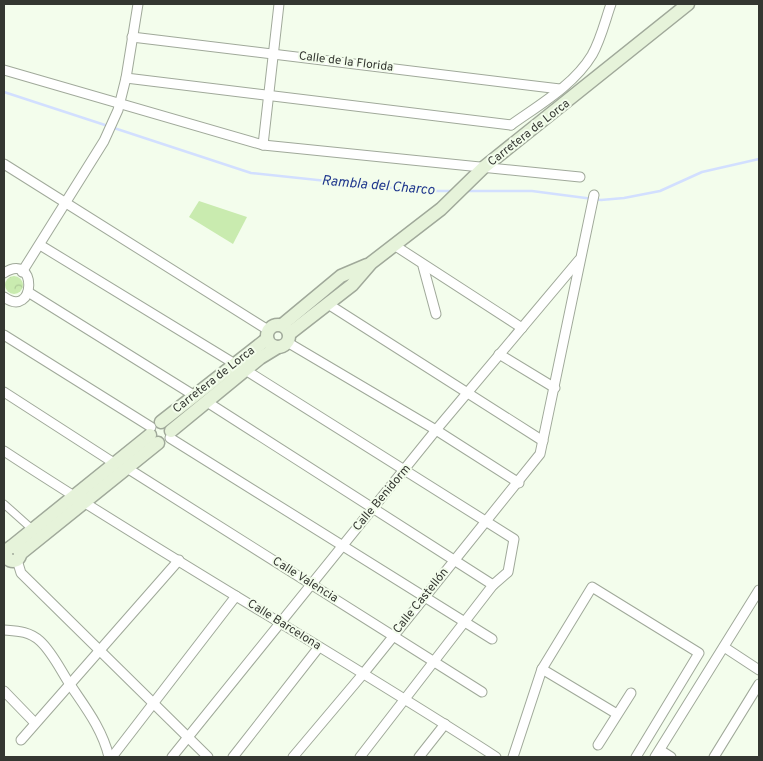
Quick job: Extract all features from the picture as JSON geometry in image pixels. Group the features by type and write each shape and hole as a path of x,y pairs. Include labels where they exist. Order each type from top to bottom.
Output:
{"main road":[{"name":"Carretera de Lorca","path":"155,432 166,442 171,434 207,402 247,371 284,337 352,285 371,263 441,209 481,171 688,4"},
{"name":"Carretera de Lorca","path":"284,337 341,276 371,263"},
{"path":"276,325 284,337 272,346 268,334 276,325"},
{"name":"Carretera de Lorca","path":"10,555 32,529 155,432 268,334"},
{"name":"Carretera de Lorca","path":"10,555 86,503 126,468 155,432 169,425 171,434"}],"street":[{"path":"22,272 66,205 104,141 119,107 126,78 138,4"},
{"path":"263,145 279,4"},
{"path":"126,78 511,125 579,73 592,55 611,4"},
{"name":"Calle de la Florida","path":"132,37 560,89"},
{"path":"4,70 119,107 263,145 481,171 580,177"},
{"path":"511,125 516,144"},
{"path":"4,164 268,334"},
{"name":"Calle Castellón","path":"293,757 519,483 540,454 594,195"},
{"path":"40,245 235,364"},
{"path":"394,245 522,328"},
{"name":"Calle Benidorm","path":"172,757 405,471 436,430 580,260"},
{"path":"424,266 436,314"},
{"path":"4,273 13,270 22,272 29,281 28,292 18,301 4,298"},
{"path":"28,292 195,396"},
{"path":"328,304 543,441"},
{"path":"4,335 155,432"},
{"path":"284,337 519,483"},
{"path":"499,354 555,388"},
{"path":"247,371 514,539 508,572 493,585 360,757"},
{"path":"4,392 114,463"},
{"path":"207,402 493,585"},
{"path":"171,434 342,546 492,639"},
{"path":"4,451 86,503"},
{"name":"Calle Valencia","path":"126,468 482,692"},
{"name":"Calle Barcelona","path":"86,503 319,648 404,698 496,757"},
{"path":"4,504 32,529"},
{"path":"10,555 21,573 208,757"},
{"path":"21,740 178,560"},
{"path":"512,757 542,669 592,587 699,653 636,757"},
{"path":"671,757 657,754 759,590"},
{"path":"111,757 154,705 236,596"},
{"path":"4,630 25,631 40,640 50,652 104,738 111,757"},
{"path":"724,647 759,670"},
{"path":"233,757 319,648"},
{"path":"542,669 617,714"},
{"path":"714,757 759,684"},
{"path":"4,691 35,723"},
{"path":"598,745 631,693"},
{"path":"419,757 445,724"}],"green space":[{"path":"199,201 247,217 233,244 189,217"},
{"path":"10,276 18,276 23,281 21,292 10,294 5,289 5,281"}],"waterway":[{"name":"Rambla del Charco","path":"4,92 108,126"},
{"name":"Rambla del Charco","path":"114,128 251,173 421,191 452,191"},
{"name":"Rambla del Charco","path":"465,191 532,191 601,200 624,198 660,191 702,172 759,159"}]}
